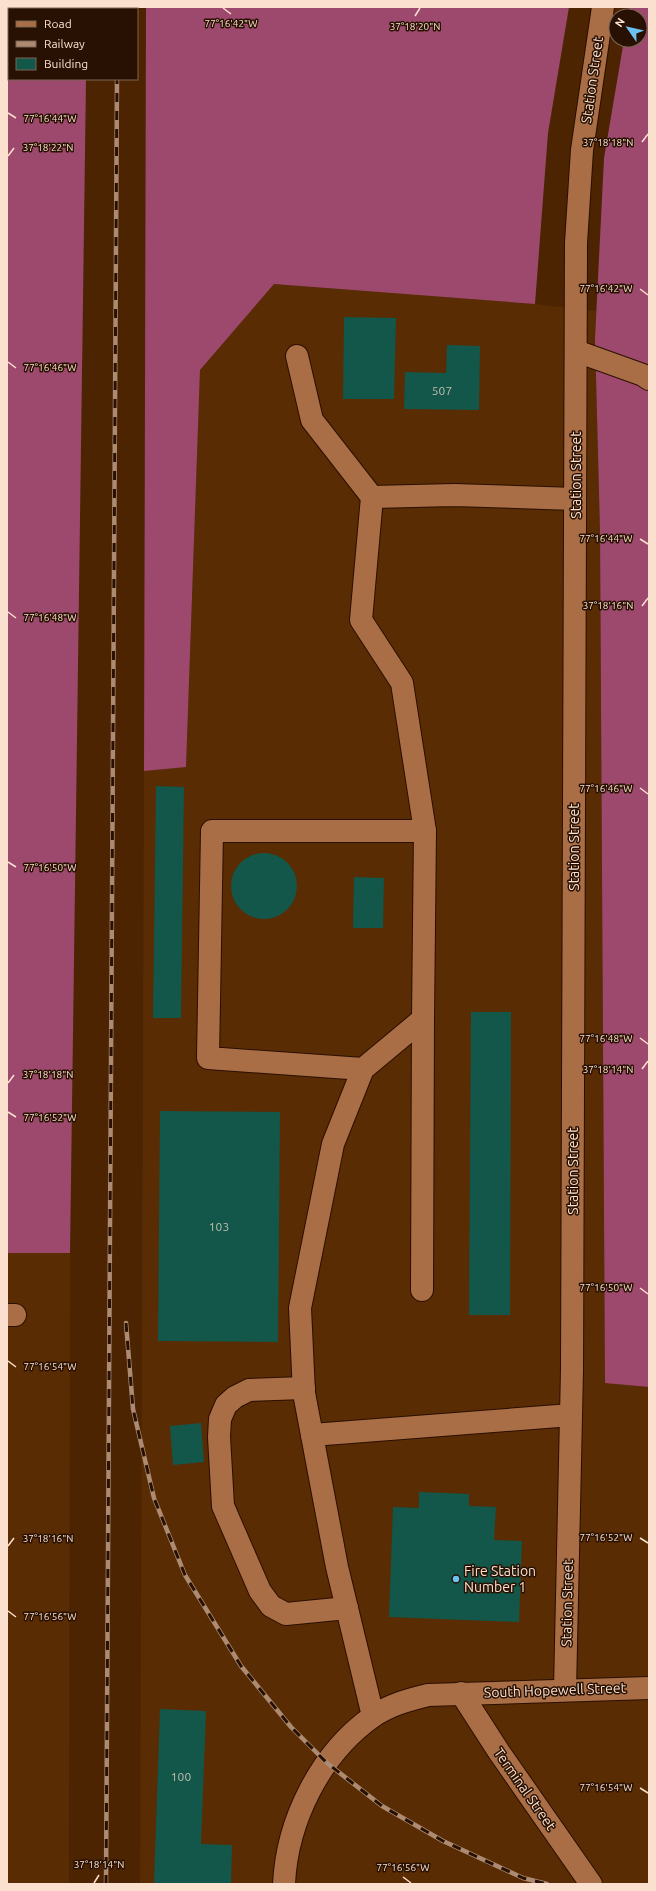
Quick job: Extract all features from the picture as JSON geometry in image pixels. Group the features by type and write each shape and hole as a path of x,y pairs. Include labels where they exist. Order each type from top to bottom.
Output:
{"street":[{"name":"Station Street","path":"565,1690 571,1414 576,244 582,150 603,7"},
{"path":"576,351 643,375 649,379"},
{"path":"297,356 312,420 372,497 361,620 402,683 425,831 422,1290"},
{"path":"372,497 454,495 575,500"},
{"path":"363,1069 208,1058 212,831 425,831"},
{"path":"373,1716 337,1567 312,1435 304,1388 300,1308 333,1144 363,1069 423,1019"},
{"path":"304,1388 249,1390 235,1397 226,1405 220,1419 219,1437 223,1506 260,1591 271,1606 286,1614 347,1608"},
{"path":"312,1435 571,1414"},
{"name":"South Hopewell Street","path":"284,1884 293,1833 307,1796 327,1763 350,1735 373,1716 399,1702 428,1695 462,1693 649,1688"},
{"name":"Terminal Street","path":"462,1693 499,1752 590,1884"}],"shaded area":[{"path":"18,7 87,7 87,8 17,8"},
{"path":"146,7 569,7 548,133 535,304 274,284 200,370 186,767 144,771"},
{"path":"649,7 649,1387 605,1383 600,531 595,338 604,158 623,48 648,48 648,8 629,8"},
{"path":"8,22 8,80 86,80 70,1253 7,1253"},
{"path":"274,284 535,304 596,311 595,338 600,531 605,1382 649,1387 649,1884 140,1884 144,771 186,766 200,370"},
{"path":"7,1253 70,1253 69,1884 7,1884"}],"building":[{"path":"344,317 396,318 394,399 343,399"},
{"path":"447,345 480,346 479,410 404,409 405,372 446,373"},
{"path":"156,786 184,787 181,1018 153,1018"},
{"path":"264,853 277,856 287,863 294,873 297,886 294,899 287,909 277,916 264,919 251,916 241,909 234,899 231,886 234,873 241,863 251,856"},
{"path":"354,877 384,878 383,928 353,928"},
{"path":"471,1012 511,1012 510,1315 469,1315"},
{"path":"160,1111 280,1112 278,1342 158,1341"},
{"path":"201,1423 204,1462 173,1465 170,1426"},
{"name":"Fire Station Number 1","path":"419,1492 469,1494 469,1506 496,1507 494,1540 522,1541 519,1622 389,1617 393,1507 419,1508"},
{"path":"160,1709 206,1711 201,1844 232,1845 231,1884 154,1884"}],"railway":[{"path":"106,1884 117,80"},
{"path":"126,1323 133,1409 154,1498 185,1575 241,1666 291,1727 327,1763 382,1806 443,1841 523,1878 547,1884"}],"place":[{"name":"Fire Station Number 1","path":"456,1579"}]}
